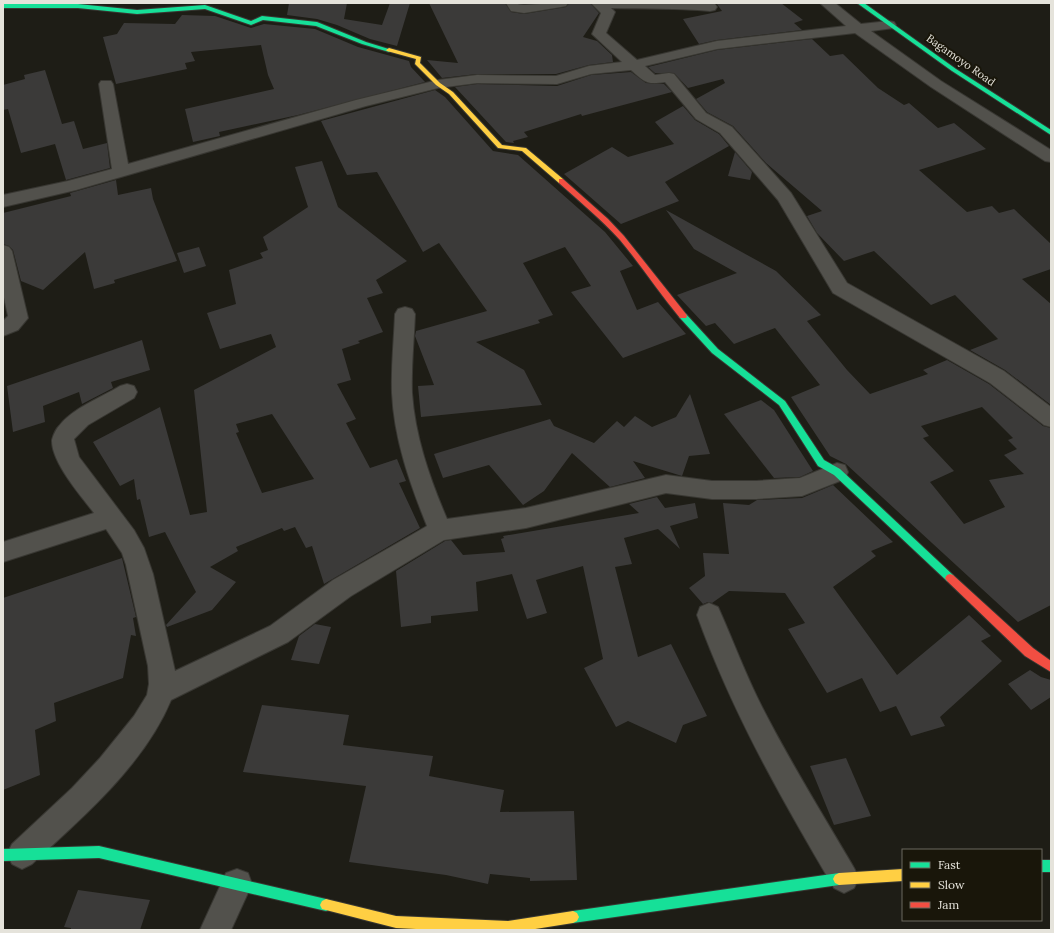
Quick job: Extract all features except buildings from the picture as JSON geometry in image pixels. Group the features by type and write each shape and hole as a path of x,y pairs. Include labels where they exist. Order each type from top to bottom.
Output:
{"main road":[{"name":"Bagamoyo Road","path":"860,3 889,25 996,99 1051,133"},
{"path":"3,6 72,6 137,12 206,5 251,23 262,18 317,24 364,43 419,58 417,63 438,84 451,93 500,147 524,149 612,227 674,306 715,351 782,403 821,463 837,472 1029,652 1051,667"},
{"path":"13,855 100,852 396,922 508,927 844,878 902,875"}],"street":[{"path":"513,3 516,8 524,9 561,3"},
{"path":"599,3 656,6 680,4 710,7"},
{"path":"599,3 608,12 599,34 632,65 652,80 670,77 702,116 726,130 785,198 840,288 997,377 1051,419"},
{"path":"827,3 855,28 938,85 1051,157"},
{"path":"3,201 121,172 362,103 438,84 478,79 528,81 557,80 589,70 632,65 717,45 889,25"},
{"path":"106,84 121,172"},
{"path":"3,251 18,318 11,325 3,329"},
{"path":"405,314 402,394 410,440 423,490 440,530"},
{"path":"13,855 80,801 125,751 152,713 162,691 161,664 140,572 132,548 120,528 95,499 64,450 63,439 68,428 127,392"},
{"path":"162,691 279,634 342,588 440,530 526,518 666,484 712,490 756,490 802,487 837,472"},
{"path":"3,552 111,518"},
{"path":"709,615 719,645 746,706 783,776 844,878"},
{"path":"215,930 237,884"}],"traffic: fast":[{"path":"860,3 954,70 1051,133"},
{"path":"3,6 78,6 137,12 205,7 251,23 262,18 317,24 364,43 389,50"},
{"path":"683,316 715,351 782,403 821,463 837,472 950,578"},
{"path":"3,855 99,852 326,905"},
{"path":"1042,866 1051,866"},
{"path":"573,917 839,879"}],"traffic: slow":[{"path":"389,50 419,58 417,63 438,84 451,93 500,147 524,149 561,181"},
{"path":"839,879 902,875"},
{"path":"326,905 396,922 508,927 573,917"}],"traffic: jam":[{"path":"561,181 622,237 683,316"},
{"path":"950,578 1029,652 1051,667"}]}
